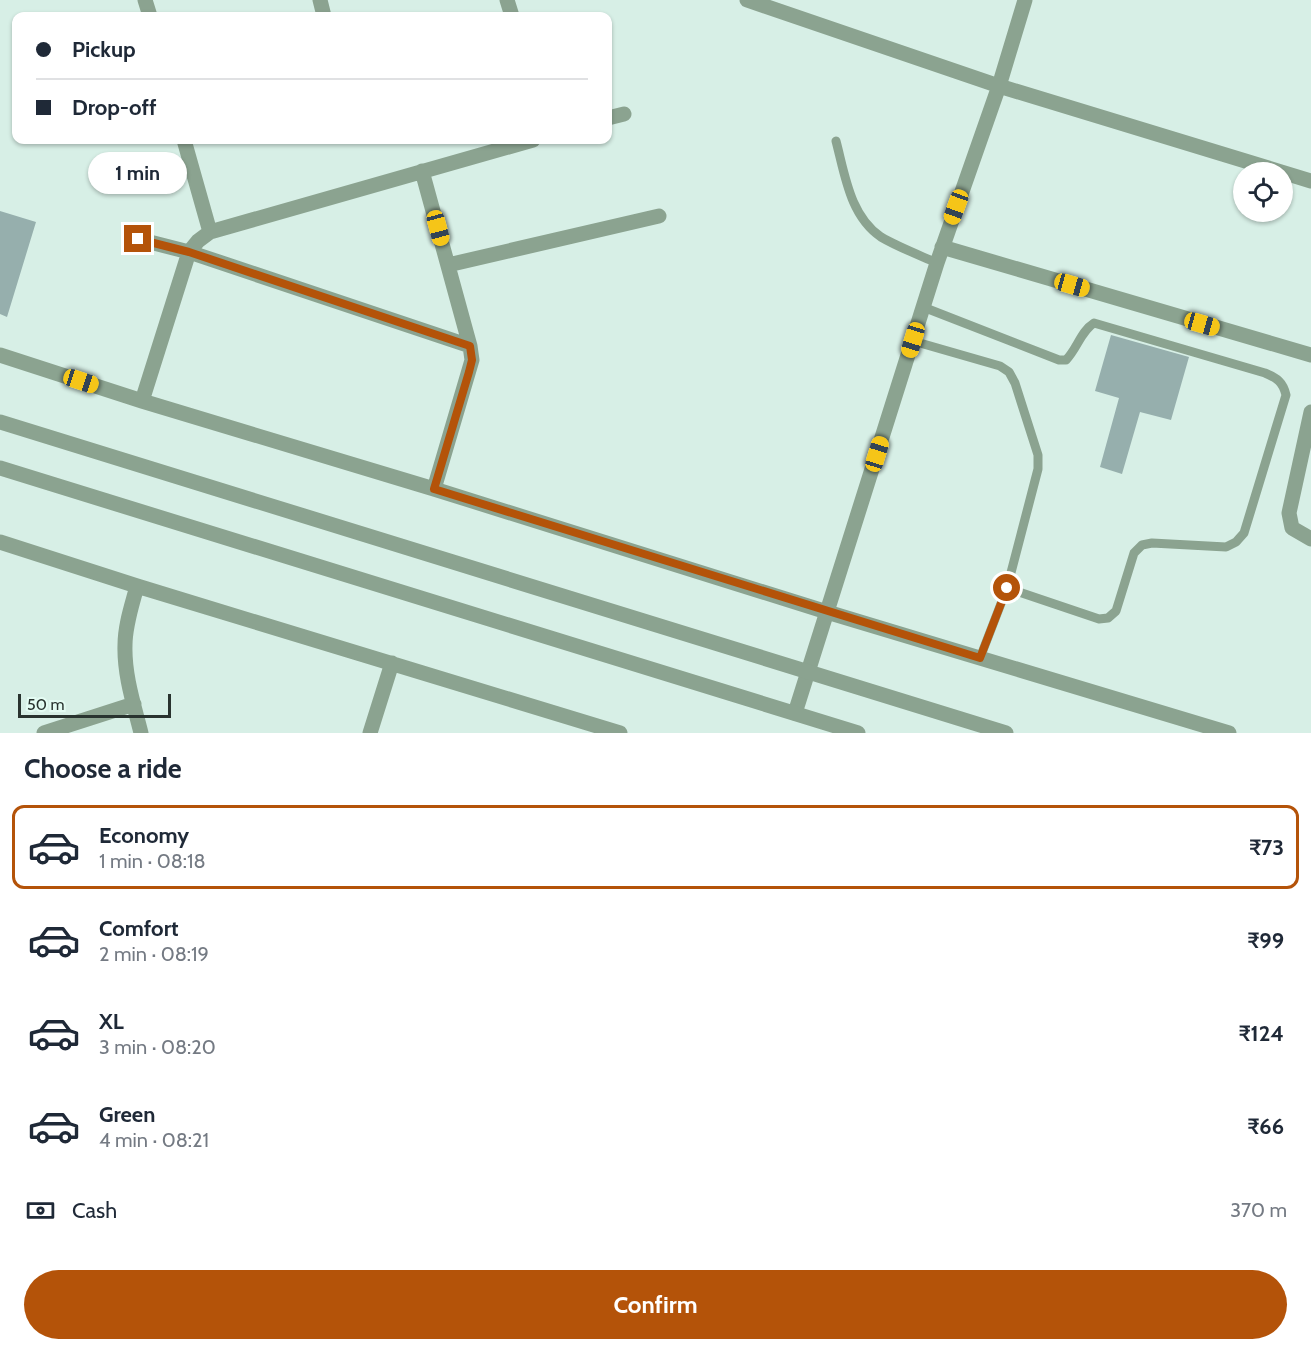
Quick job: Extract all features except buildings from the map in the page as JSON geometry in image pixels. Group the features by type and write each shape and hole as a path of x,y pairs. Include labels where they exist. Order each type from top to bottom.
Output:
{"street":[{"path":"747,0 999,86 1311,181"},
{"path":"795,713 942,247 999,86 1025,0"},
{"path":"612,117 624,114"},
{"path":"185,144 210,232"},
{"path":"142,401 189,252 210,232 518,144"},
{"path":"422,171 472,360 434,489"},
{"path":"448,265 659,216"},
{"path":"138,239 189,252 470,346"},
{"path":"942,247 1311,356"},
{"path":"0,354 142,401 1229,733"},
{"path":"1311,412 1289,513 1292,528 1311,539"},
{"path":"0,422 1006,733"},
{"path":"0,468 858,733"},
{"path":"0,542 392,663 597,730 620,733"},
{"path":"137,586 124,646 128,681 141,733"},
{"path":"370,733 392,663"},
{"path":"44,733 134,704"}],"lane":[{"path":"836,141 854,203 863,220 881,236 937,263"},
{"path":"923,307 1059,360 1066,360 1073,353 1088,327 1094,323 1265,373 1283,384 1286,395 1244,533 1236,542 1226,547 1152,543 1142,545 1134,552 1116,610 1108,618 1099,619 1007,588"},
{"path":"913,340 1000,366 1009,372 1015,383 1038,455 1038,469 1007,588 980,658"}],"route":[{"path":"138,239 189,252 470,346 472,360 469,372 434,489 980,658 1007,588"}]}
